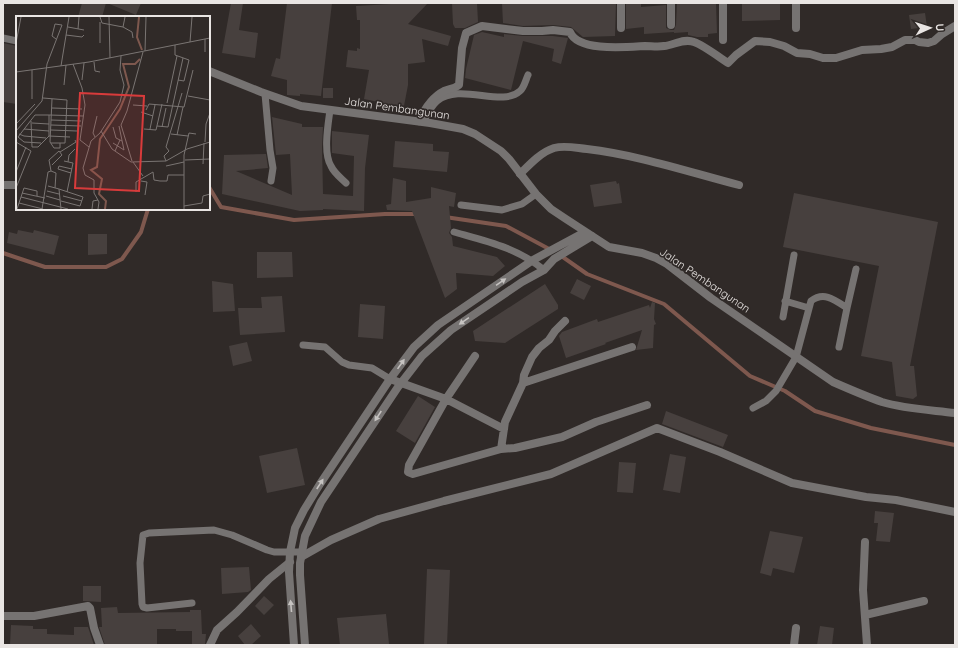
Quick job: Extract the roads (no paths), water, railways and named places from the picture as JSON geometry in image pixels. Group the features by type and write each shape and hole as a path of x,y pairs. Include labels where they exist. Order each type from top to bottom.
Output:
{"street":[{"path":"621,3 621,28"},
{"path":"671,3 671,25"},
{"path":"722,40 723,3"},
{"path":"796,3 796,28"},
{"path":"421,122 423,113 438,94 459,85 461,55 466,33 482,26 523,31 553,30 570,32 571,36 575,40 606,48 663,46 677,44 683,40 693,42 728,63 755,41 770,42 784,46 797,53 810,54 823,58 836,58 862,50 892,47 906,40 915,40 928,43 934,41 955,26"},
{"name":"Jalan Pembangunan","path":"210,71 266,94 301,106 421,122 463,129 475,134 501,151 536,194 551,209 609,247 642,253 667,264 711,298 751,324 796,357 815,368 833,382 867,397 883,402 911,408 955,413"},
{"path":"520,174 530,164 552,148 564,147 615,152 739,185"},
{"path":"3,186 16,185"},
{"path":"294,645 290,593 290,552 293,535 304,510 390,379 414,347 438,325 533,260 548,252 571,244 589,234"},
{"path":"305,645 300,575 301,554 305,536 321,502 400,384 422,356 451,330 516,285 544,270 571,244"},
{"path":"501,449 505,422 523,383 524,375 532,357 565,321"},
{"path":"523,383 632,347"},
{"path":"475,356 446,399 409,466 408,472 413,474 501,449 515,448 562,437 596,422 647,405"},
{"path":"390,379 400,384 446,399 504,429"},
{"path":"301,554 379,519 551,474 657,428 720,452 792,483 896,500 955,512"},
{"path":"865,542 863,590 867,645"},
{"path":"210,645 217,630 269,579 290,562"},
{"path":"865,615 924,601"},
{"path":"3,616 34,616 88,606 90,608 94,628 100,645"},
{"path":"794,645 796,628"}],"lane":[{"path":"3,38 16,41"},
{"path":"421,122 436,102 444,97 463,93 510,97 521,90 528,75"},
{"path":"266,94 270,150 273,168 271,180"},
{"path":"330,110 328,126 328,160 332,168 346,183"},
{"path":"460,206 502,210 522,204 536,194"},
{"path":"454,232 506,247 533,260 544,270"},
{"path":"783,317 794,255"},
{"path":"839,347 846,308 856,269"},
{"path":"753,408 766,401 776,391 796,357 811,301 816,297 825,296 837,301 846,308"},
{"path":"786,302 809,308"},
{"path":"303,344 325,348 342,362 349,365 372,368 390,379"},
{"path":"192,603 147,608 143,607 140,563 143,535 149,533 214,530 232,535 267,550 301,554"}],"waterway":[{"path":"210,189 221,207 294,220 385,214 418,214"},
{"path":"3,253 45,267 106,267 122,259 141,232 148,210"},
{"path":"445,217 506,226 551,250"},
{"path":"560,255 587,274 664,304 750,376 785,391 815,411 871,428 955,445"}]}
